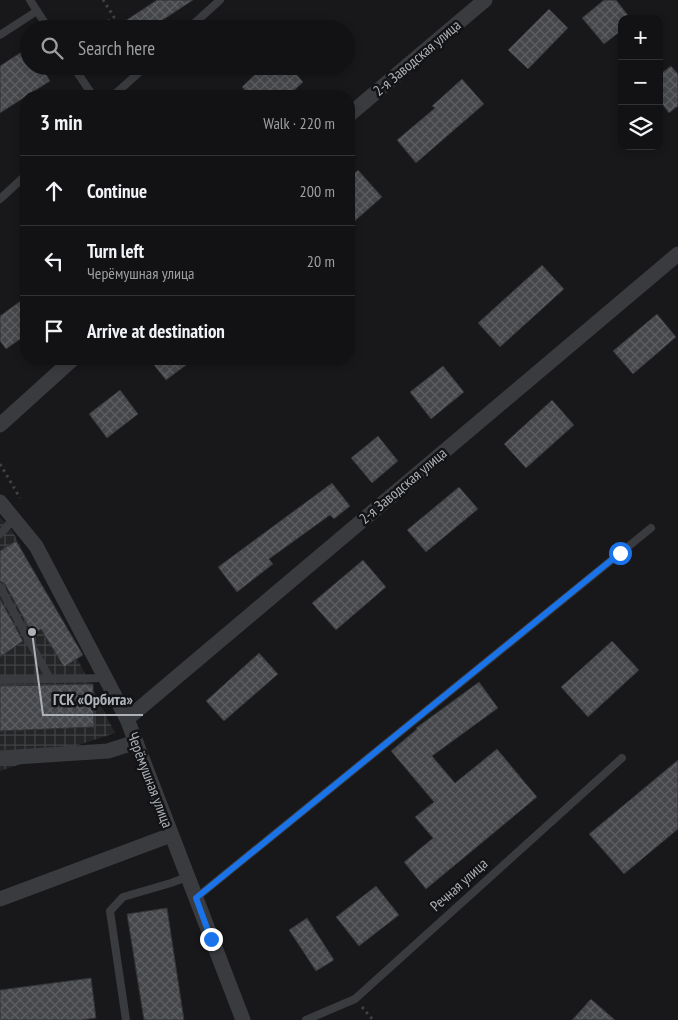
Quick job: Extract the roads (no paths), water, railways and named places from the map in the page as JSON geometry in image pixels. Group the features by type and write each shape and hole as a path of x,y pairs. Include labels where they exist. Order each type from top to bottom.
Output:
{"street":[{"name":"2-я Заводская улица","path":"355,110 485,0"},
{"name":"2-я Заводская улица","path":"128,719 678,254"},
{"path":"0,425 66,365"},
{"name":"Черёмушная улица","path":"0,502 36,546 128,719 243,1020"},
{"path":"0,758 108,751 136,742"},
{"path":"0,899 171,835"}],"lane":[{"path":"30,0 43,20"},
{"path":"198,20 220,0"},
{"path":"23,20 37,11"},
{"path":"0,35 20,22"},
{"path":"79,75 89,90"},
{"path":"120,90 136,75"},
{"path":"0,198 20,180"},
{"path":"0,534 14,519"},
{"path":"196,898 651,528"},
{"path":"0,587 50,679"},
{"path":"0,680 106,678"},
{"name":"Речная улица","path":"306,1020 354,999 622,758"},
{"path":"126,1020 110,911 123,897 171,883 187,876"}],"place":[{"name":"ГСК «Орбита»","path":"32,632"}]}
